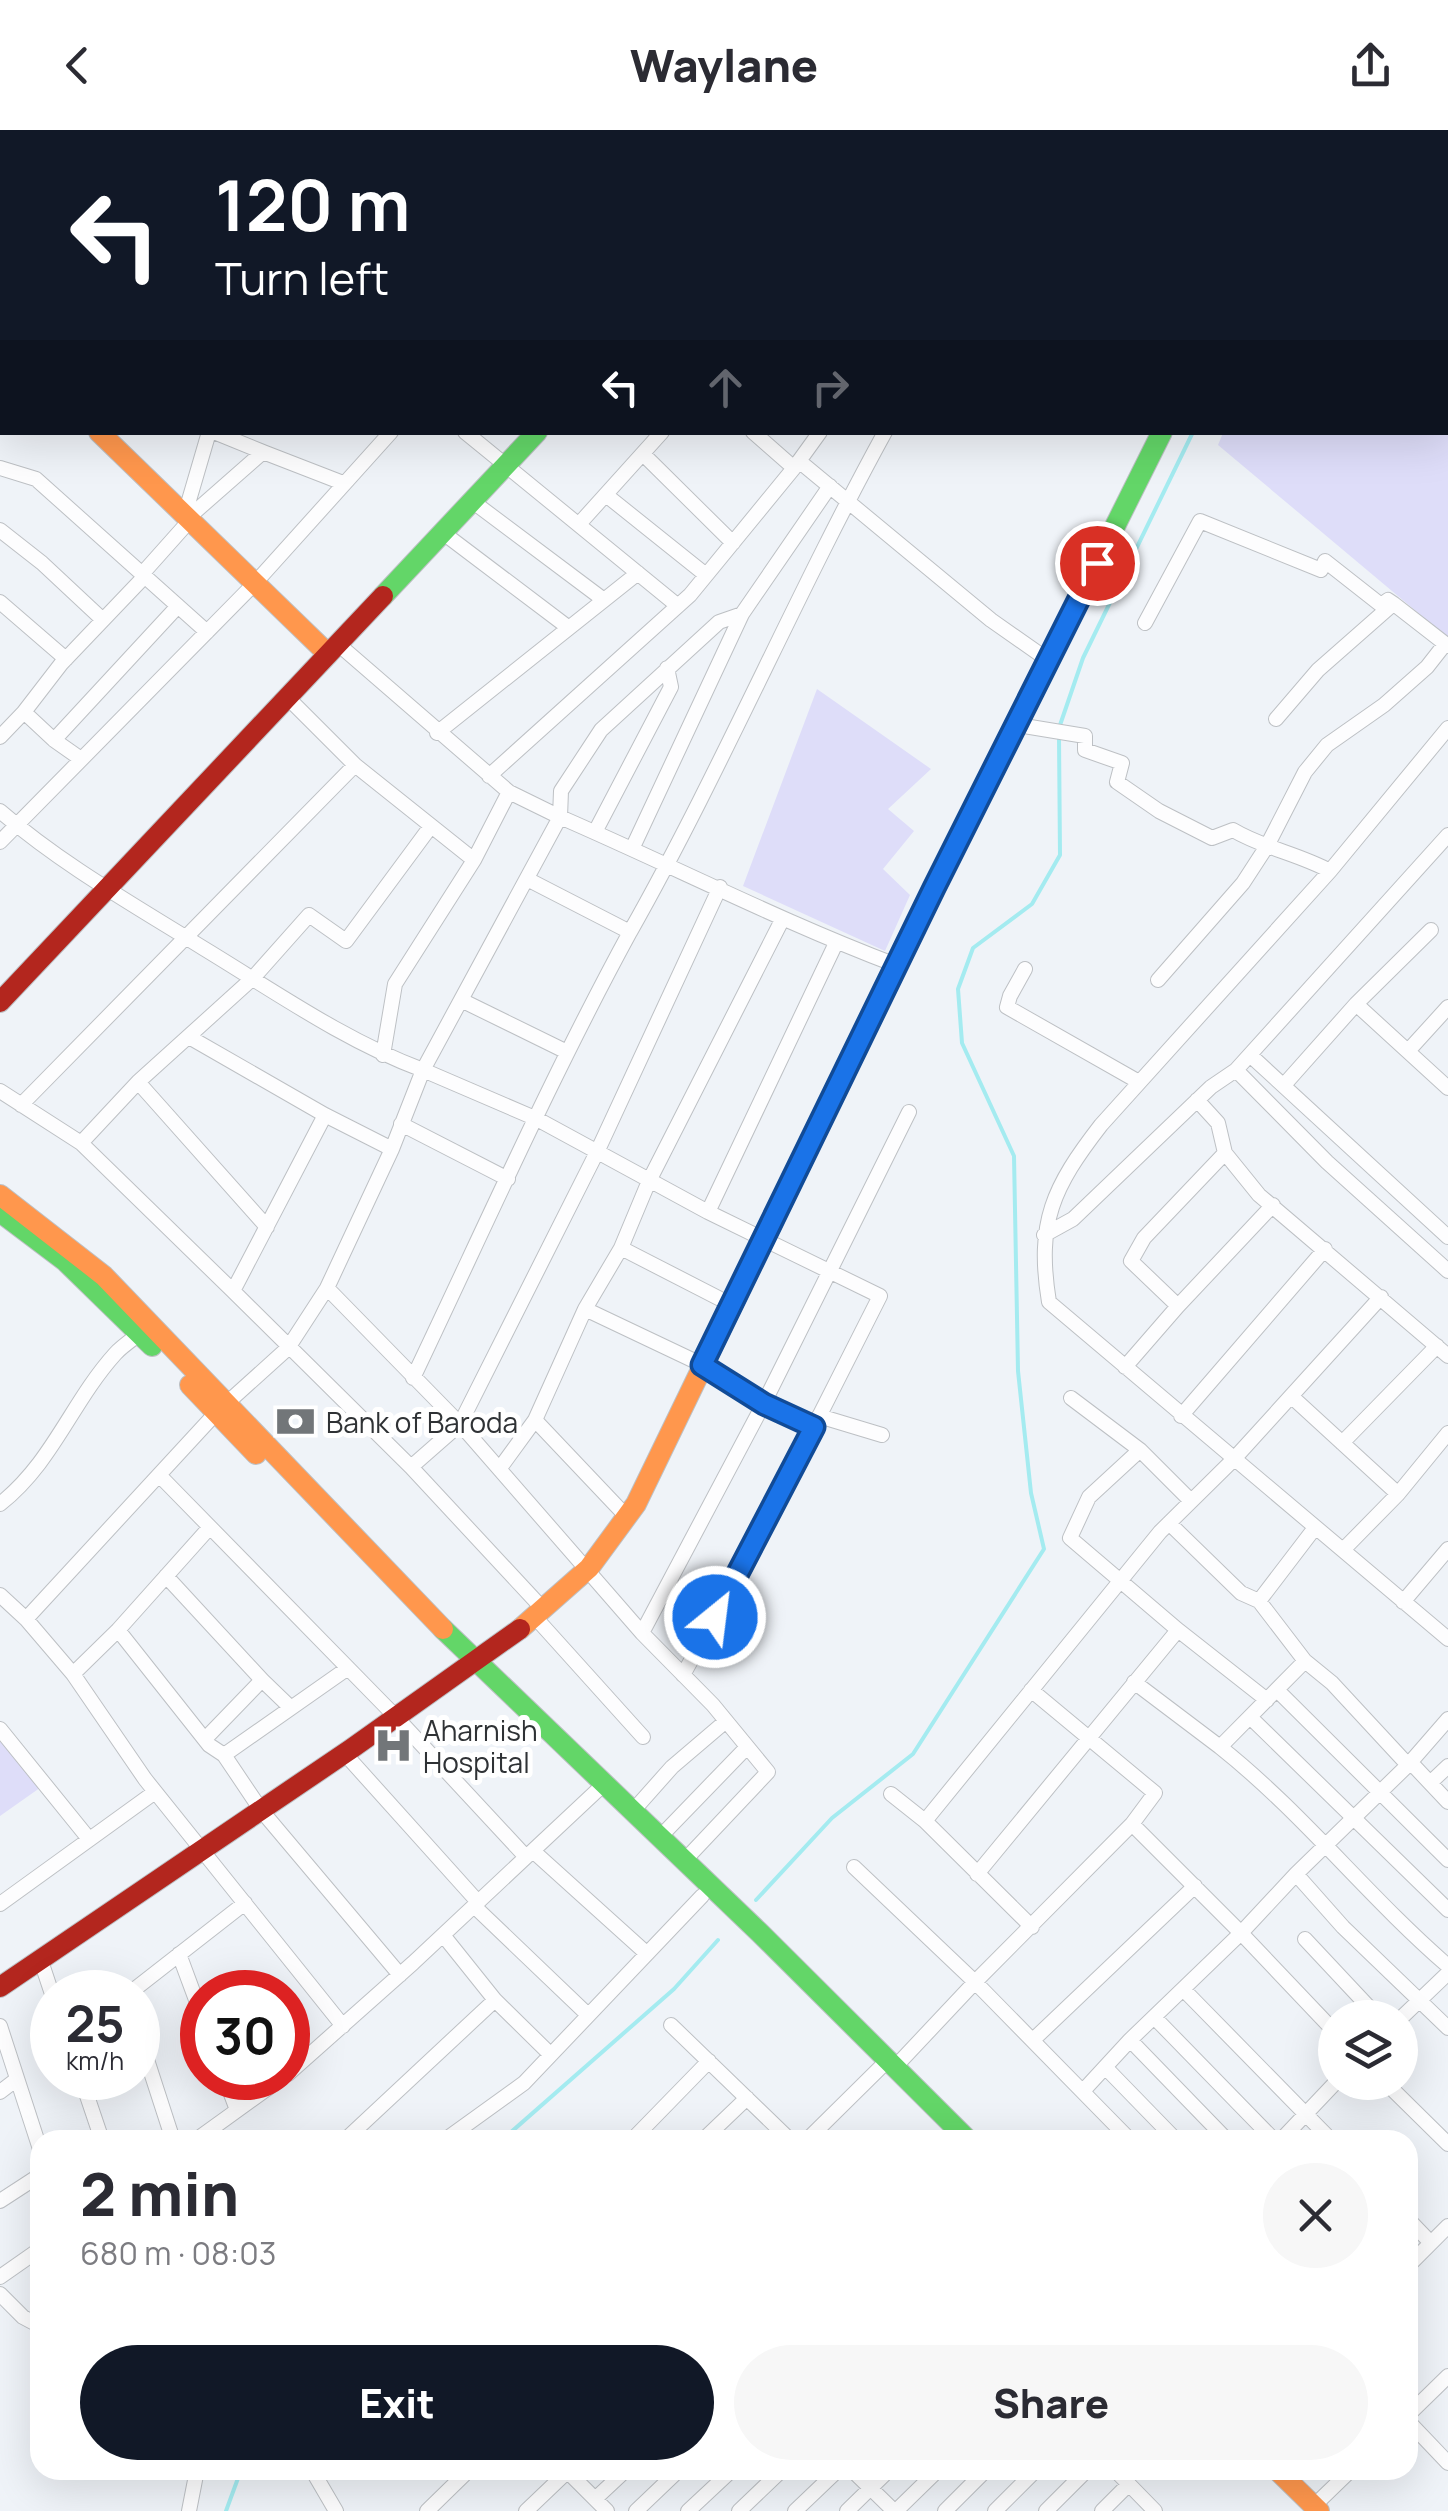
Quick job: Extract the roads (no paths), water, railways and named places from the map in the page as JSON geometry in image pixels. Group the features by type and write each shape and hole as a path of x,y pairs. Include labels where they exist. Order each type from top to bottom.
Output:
{"street":[{"path":"102,435 256,582 508,792 782,920 896,965"},
{"path":"188,517 210,435"},
{"path":"219,435 343,483"},
{"path":"0,842 256,582 388,435"},
{"path":"469,435 678,606"},
{"path":"0,1002 534,435"},
{"path":"580,523 660,435"},
{"path":"757,435 830,486 990,620 1048,660"},
{"path":"489,776 678,606 818,435"},
{"path":"413,1378 566,1051 668,864 883,435"},
{"path":"0,1986 345,1754 470,1664 589,1568 627,1517 1160,435"},
{"path":"0,736 144,575 188,517 262,452"},
{"path":"644,455 732,543"},
{"path":"0,468 36,479 206,632"},
{"path":"632,849 742,614 830,486"},
{"path":"606,495 706,575"},
{"path":"472,501 604,600"},
{"path":"1145,623 1200,521 1321,570 1325,561 1381,605 1388,600 1446,645 1384,705 1327,745 1305,772 1244,882 1158,980"},
{"path":"0,530 42,562 104,620"},
{"path":"442,532 569,628"},
{"path":"438,733 638,572"},
{"path":"0,602 66,659"},
{"path":"1276,718 1318,670 1394,604"},
{"path":"54,740 178,606"},
{"path":"26,1619 158,1474 288,1348 328,1288 392,1149 423,1070 560,817 561,791 601,730 719,622 742,614"},
{"path":"595,832 671,687 667,668"},
{"path":"286,696 355,764 474,860"},
{"path":"24,712 81,759"},
{"path":"1018,725 1085,736 1085,750 1122,763 1117,782 1159,811 1212,838 1234,830 1330,870"},
{"path":"1447,1635 1314,1529 1049,1302 1042,1263 1046,1221 1067,1169 1139,1082 1330,870 1448,728"},
{"path":"21,1105 355,764"},
{"path":"383,1055 394,984 474,860 508,792"},
{"path":"0,811 107,888 383,1055 537,1119 708,1212 880,1296 684,1675"},
{"path":"82,1143 138,1082 253,978 309,916 346,941 431,826"},
{"path":"1044,1236 1072,1219 1197,1100 1236,1070 1448,836"},
{"path":"527,878 630,932"},
{"path":"412,1467 460,1424 598,1150 720,888"},
{"path":"500,1468 536,1420 585,1309 621,1248 649,1181 782,920"},
{"path":"1284,1085 1356,1004 1431,930"},
{"path":"708,1212 836,943"},
{"path":"1025,969 1007,1008 1139,1082"},
{"path":"460,1000 566,1051"},
{"path":"1356,1004 1448,1088"},
{"path":"1408,1051 1448,1007"},
{"path":"189,1037 392,1149"},
{"path":"1250,1055 1448,1238"},
{"path":"1236,1070 1327,1162 1448,1272"},
{"path":"138,1082 267,1226"},
{"path":"0,1091 82,1143 412,1467 643,1738"},
{"path":"1197,1100 1218,1124 1225,1152 1259,1195 1443,1351 1342,1442"},
{"path":"642,1633 764,1404 909,1112"},
{"path":"234,1291 325,1115"},
{"path":"401,1124 508,1179"},
{"path":"1178,1306 1130,1261 1144,1238 1225,1152"},
{"path":"0,1180 3,1202 104,1276 144,1330 470,1664 599,1788 702,1896 740,1922"},
{"path":"1125,1366 1272,1205"},
{"path":"621,1248 732,1305"},
{"path":"1181,1416 1325,1248"},
{"path":"328,1288 460,1424 768,1772 684,1862"},
{"path":"925,1822 1169,1523 1233,1460 1382,1297"},
{"path":"585,1309 702,1365 764,1404 816,1422 882,1435"},
{"path":"0,1504 23,1486 52,1450 116,1352 144,1330"},
{"path":"1290,1396 1398,1494"},
{"path":"1071,1398 1140,1450 1191,1500"},
{"path":"536,1420 627,1517"},
{"path":"1343,1550 1398,1494 1448,1434"},
{"path":"1140,1450 1089,1498 1070,1538 1178,1630 1272,1695 1380,1792 1448,1860"},
{"path":"158,1474 529,1854 646,1952"},
{"path":"1169,1523 1241,1593 1259,1601 1305,1661 1332,1683 1448,1802"},
{"path":"73,1674 210,1527"},
{"path":"1259,1601 1314,1529"},
{"path":"1402,1602 1448,1549"},
{"path":"166,1576 291,1708"},
{"path":"2,1602 26,1619 73,1674 155,1792 342,2026"},
{"path":"118,1630 205,1739 224,1755 261,1810 400,1975"},
{"path":"977,1874 1178,1630"},
{"path":"1220,1747 1305,1661"},
{"path":"224,1755 348,1668"},
{"path":"205,1739 262,1680"},
{"path":"1134,1682 1262,1780 1448,1970 1418,2003"},
{"path":"818,2130 1032,1927 1132,1824 1156,1793 1031,1690"},
{"path":"1250,1717 1448,1910"},
{"path":"1082,2090 1241,1934 1448,1719"},
{"path":"632,1812 672,1767 726,1721"},
{"path":"0,1729 90,1839"},
{"path":"659,1838 748,1747"},
{"path":"345,1754 476,1904 587,2014"},
{"path":"1430,1783 1448,1766"},
{"path":"599,1788 632,1812 740,1922 957,2130"},
{"path":"310,2054 599,1788"},
{"path":"0,1904 155,1792"},
{"path":"891,1794 1032,1927"},
{"path":"1132,1824 1318,2014"},
{"path":"854,1867 1120,2130"},
{"path":"1296,1874 1343,1926 1448,2028"},
{"path":"1032,2040 1195,1886"},
{"path":"457,2130 524,2082 702,1896"},
{"path":"159,1970 244,1903"},
{"path":"443,1935 495,2000 550,2054"},
{"path":"1305,1939 1362,2000"},
{"path":"180,1954 186,1970"},
{"path":"40,1958 44,1970"},
{"path":"1183,1989 1321,2130"},
{"path":"357,2130 495,2000"},
{"path":"1155,2018 1268,2130"},
{"path":"671,2024 780,2130"},
{"path":"0,2026 34,2130"},
{"path":"1130,2040 1217,2130"},
{"path":"642,2130 709,2062"},
{"path":"888,2064 944,2130"},
{"path":"1105,2067 1166,2130"},
{"path":"0,2092 17,2079"},
{"path":"714,2130 747,2098"},
{"path":"88,2100 99,2130"},
{"path":"160,2100 170,2130"},
{"path":"234,2100 238,2110"},
{"path":"210,2130 252,2100"},
{"path":"1289,2130 1319,2100"},
{"path":"1403,2100 1448,2144"},
{"path":"0,2201 30,2182"},
{"path":"1418,2256 1448,2226"},
{"path":"1418,2228 1432,2242"},
{"path":"0,2277 30,2256"},
{"path":"0,2294 30,2321"},
{"path":"1418,2408 1448,2376"},
{"path":"1418,2429 1448,2463"},
{"path":"188,2511 195,2480"},
{"path":"318,2480 336,2511"},
{"path":"427,2511 459,2480"},
{"path":"526,2511 558,2480"},
{"path":"576,2480 602,2507 620,2480"},
{"path":"636,2511 668,2480"},
{"path":"688,2511 721,2480"},
{"path":"739,2511 772,2480"},
{"path":"796,2511 828,2480"},
{"path":"863,2480 895,2511 928,2480"},
{"path":"848,2511 879,2480"},
{"path":"945,2511 976,2480"},
{"path":"994,2511 1026,2480"},
{"path":"1046,2511 1077,2480"},
{"path":"1125,2480 1152,2510"},
{"path":"1288,2480 1319,2508"},
{"path":"1300,2480 1319,2508"},
{"path":"1319,2508 1343,2480"},
{"path":"1102,2511 1129,2484"}],"waterway":[{"path":"1059,728 1083,658 1192,435"},
{"path":"756,1900 832,1818 913,1754 1044,1549 1031,1493 1018,1371 1014,1156 962,1043 958,989 973,948 1032,904 1060,855 1059,737"},
{"path":"513,2130 674,1989 718,1940"},
{"path":"226,2511 237,2480"}],"place":[{"name":"Bank of Baroda","path":"296,1422"},
{"name":"Aharnish Hospital","path":"393,1746"}]}
